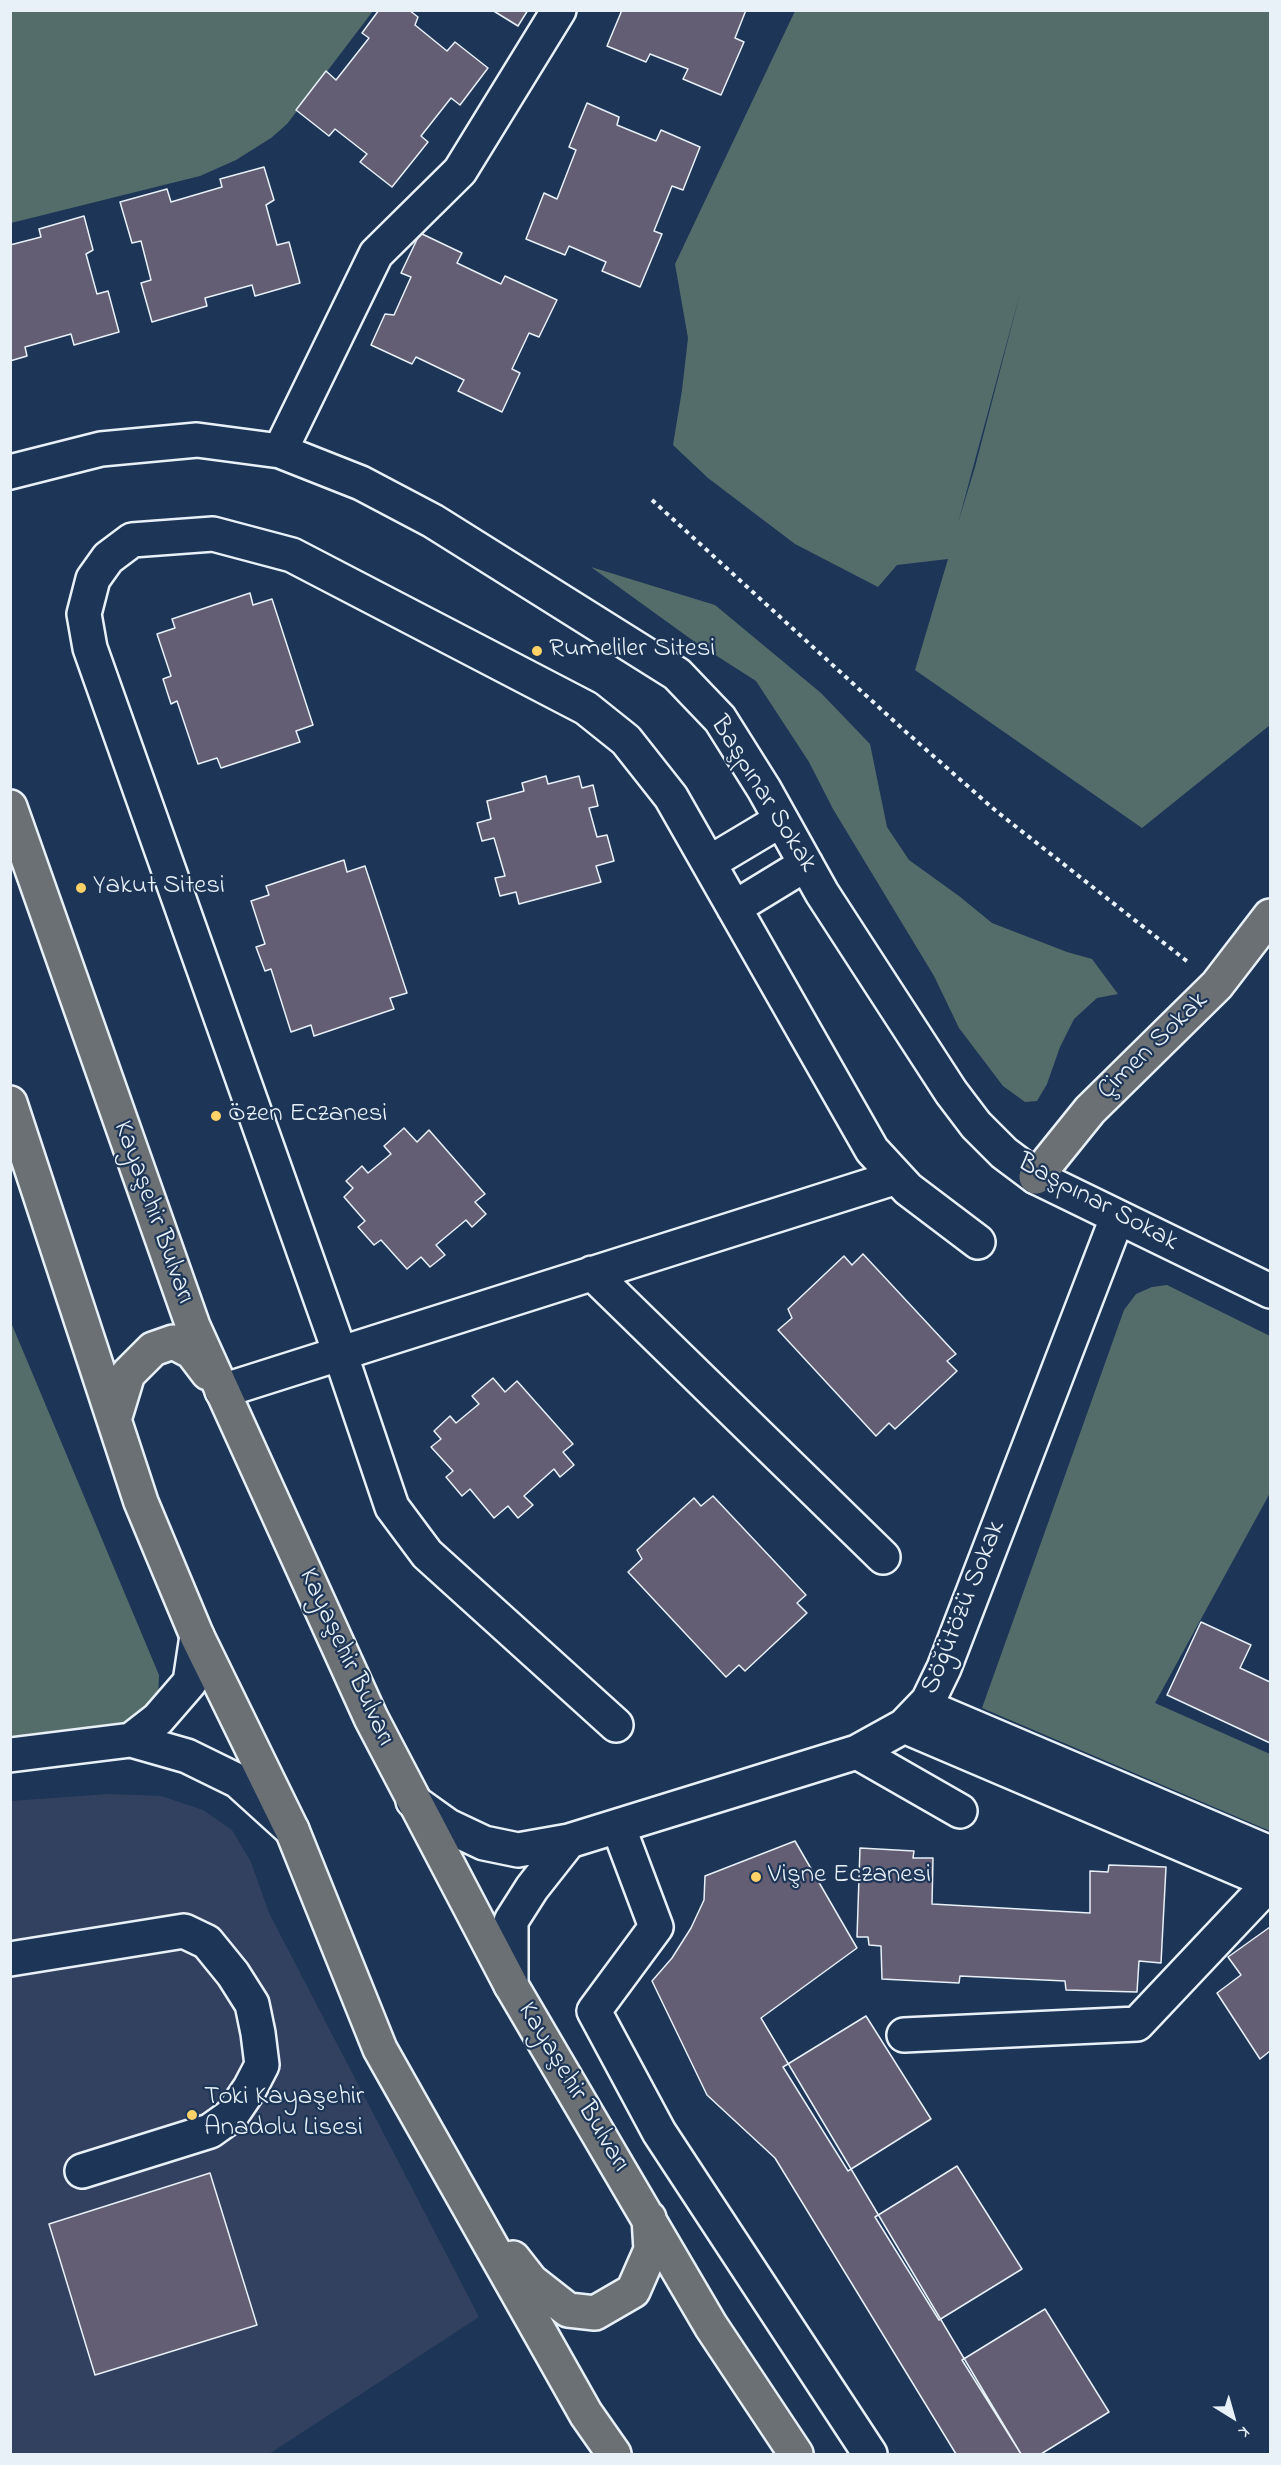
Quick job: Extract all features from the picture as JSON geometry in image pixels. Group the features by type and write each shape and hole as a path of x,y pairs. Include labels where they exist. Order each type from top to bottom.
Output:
{"main road":[{"name":"Kayaşehir Bulvarı","path":"10,807 193,1326 371,1718 511,1985 711,2326 796,2454"},
{"name":"Çimen Sokak","path":"1036,1178 1090,1110 1217,985 1270,916"},
{"path":"10,1103 141,1502 197,1636 292,1830 380,2049 586,2414 614,2454"},
{"path":"114,1420 128,1374 153,1349 173,1342 192,1352 222,1391"},
{"path":"460,2190 531,2281 568,2310 595,2313 633,2291 651,2250 649,2218"}],"street":[{"path":"280,451 376,254 460,171 559,10"},
{"name":"Başpınar Sokak","path":"10,472 101,449 197,440 280,451 361,483 433,521 676,674 720,719 822,893 951,1092 976,1125 1004,1153 1036,1178 1270,1291"},
{"path":"616,1725 427,1554 392,1507 340,1353 90,648 84,614 93,579 108,558 132,540 213,534 292,555 586,708 626,740 665,789 872,1150 908,1189 978,1242"},
{"path":"709,863 781,820"},
{"path":"734,908 806,864"},
{"path":"222,1391 897,1177"},
{"name":"Söğütözü Sokak","path":"413,1801 448,1826 484,1843 518,1850 568,1841 857,1752 914,1716 944,1668 1117,1218"},
{"path":"592,1273 883,1557"},
{"path":"131,1740 158,1719 190,1682 197,1636"},
{"path":"914,1716 1270,1853"},
{"path":"904,2035 1137,2024 1270,1882 914,1716"},
{"path":"10,1755 131,1740 187,1756 238,1781 292,1830"},
{"path":"857,1752 960,1810"},
{"path":"618,1826 656,1927 594,2011 659,2132 870,2454"},
{"path":"511,1985 511,1921 532,1888 568,1841"},
{"path":"10,1959 184,1931 207,1942 233,1974 252,2004 262,2065 231,2116 210,2130 82,2172"}],"path":[{"path":"652,500 996,811 1217,985"}],"shaded area":[{"name":"Toki Kayaşehir Anadolu Lisesi","path":"108,1794 161,1796 203,1810 232,1830 251,1862 269,1913 479,2317 269,2454 11,2454 11,1801"}],"green space":[{"path":"11,11 373,11 287,124 271,138 236,160 200,176 11,223"},
{"path":"795,11 1270,11 1270,725 1142,828 915,670 948,559 897,565 878,587 795,544 708,478 673,445 688,338 675,264","holes":["1021,290 975,467 958,523"]},
{"path":"591,567 715,605 821,693 870,744 887,827 909,860 992,923 1067,952 1092,959 1118,994 1097,998 1074,1019 1060,1047 1047,1084 1037,1101 1025,1102 1003,1086 959,1028 934,976 833,809 809,762 756,681 695,642"},
{"path":"1167,1285 1270,1336 1270,1493 1155,1703 1270,1754 1270,1831 982,1708 1124,1310 1136,1294 1152,1287"},
{"path":"10,1320 159,1675 158,1701 143,1724 11,1742"}],"building":[{"path":"379,10 409,10 418,17 415,25 447,51 455,42 488,68 460,105 451,98 421,136 428,142 392,187 360,162 367,154 335,129 329,136 296,110 326,71 336,80 369,38 362,33"},
{"path":"492,10 528,10 518,26"},
{"path":"622,10 746,10 735,38 744,42 721,95 683,79 688,69 650,54 646,62 607,46"},
{"path":"587,103 619,117 617,125 656,141 661,130 700,147 683,190 672,186 654,231 662,234 640,287 602,271 606,262 569,246 565,255 526,239 544,193 557,199 576,150 569,147"},
{"path":"264,167 274,200 266,205 277,245 289,242 300,283 255,296 252,285 205,298 207,306 152,322 141,283 151,280 141,241 132,243 120,202 167,189 171,202 222,187 220,179"},
{"path":"84,216 93,250 86,254 97,294 108,291 119,332 74,345 71,334 25,347 27,356 10,361 10,245 41,237 39,229"},
{"path":"420,233 462,253 457,263 501,284 505,276 557,300 539,337 529,333 512,369 520,373 502,412 458,391 464,380 416,357 412,364 371,345 385,314 394,315 411,277 401,273"},
{"path":"250,593 253,605 272,599 313,725 296,731 300,742 221,768 217,758 198,764 177,701 171,704 163,679 171,676 157,634 175,628 172,619"},
{"path":"546,776 548,784 579,776 582,788 593,785 598,806 589,808 597,837 607,835 614,861 596,866 601,882 519,904 516,892 500,896 495,878 505,876 494,838 482,841 477,823 491,819 487,801 524,791 522,783"},
{"path":"344,860 347,872 365,866 407,993 390,998 394,1009 314,1036 311,1025 291,1032 271,969 265,971 256,947 265,944 251,901 269,895 266,886"},
{"path":"404,1128 417,1142 429,1130 485,1194 475,1202 486,1214 472,1227 466,1220 436,1245 445,1255 430,1267 421,1257 407,1269 381,1240 374,1245 358,1227 365,1221 344,1197 353,1188 346,1181 362,1166 368,1173 391,1154 384,1146"},
{"path":"863,1254 956,1354 947,1361 957,1371 895,1429 889,1423 876,1436 778,1330 792,1318 788,1309 844,1256 852,1265"},
{"path":"493,1378 505,1392 517,1381 573,1444 563,1452 574,1465 560,1477 554,1469 524,1496 533,1505 518,1518 508,1506 494,1518 470,1489 462,1496 446,1477 453,1471 431,1447 441,1439 434,1431 450,1416 456,1423 479,1404 472,1396"},
{"path":"713,1496 806,1595 797,1603 807,1613 745,1671 739,1665 726,1677 628,1572 642,1559 637,1550 694,1498 701,1506"},
{"path":"1201,1622 1251,1645 1240,1668 1270,1682 1270,1743 1167,1695"},
{"path":"795,1841 857,1948 761,2018 1021,2454 956,2454 775,2158 707,2095 652,1981 672,1958 691,1928 704,1900 705,1876"},
{"path":"860,1848 914,1851 913,1858 933,1858 932,1904 1090,1913 1090,1871 1108,1872 1109,1865 1166,1867 1161,1963 1139,1961 1137,1992 1066,1990 1065,1981 960,1976 959,1983 882,1979 881,1946 869,1945 868,1937 857,1937"},
{"path":"1270,1927 1270,2051 1260,2059 1217,1993 1241,1975 1228,1957"},
{"path":"866,2016 931,2119 848,2171 783,2067"},
{"path":"957,2166 1022,2269 939,2320 875,2217"},
{"path":"210,2173 257,2325 95,2375 49,2224"},
{"path":"1045,2309 1109,2412 1041,2454 1021,2454 962,2360"}],"place":[{"name":"Rumeliler Sitesi","path":"537,651"},
{"name":"Yakut Sitesi","path":"81,888"},
{"name":"Özen Eczanesi","path":"216,1116"},
{"name":"Vişne Eczanesi","path":"756,1877"},
{"name":"Toki Kayaşehir Anadolu Lisesi","path":"192,2115"}]}
